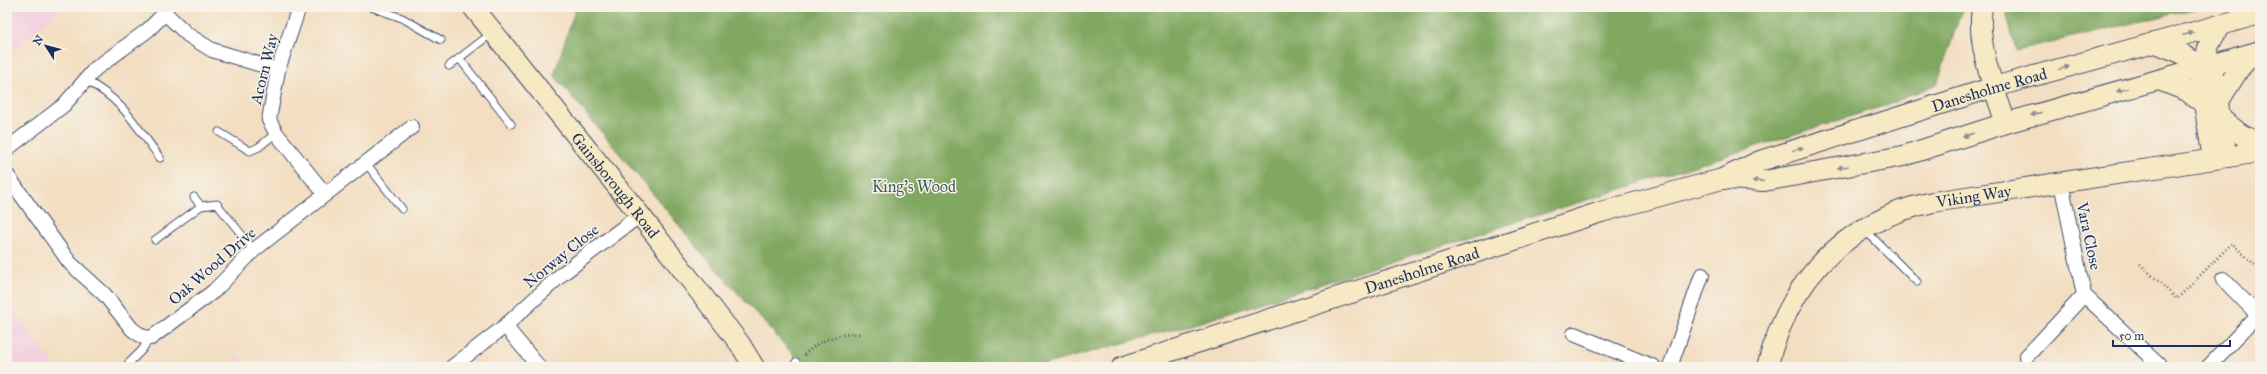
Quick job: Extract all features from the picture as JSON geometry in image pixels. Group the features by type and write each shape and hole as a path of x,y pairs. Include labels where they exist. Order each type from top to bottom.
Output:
{"street":[{"name":"Acorn Way","path":"299,7 278,70 269,120 276,133 325,194"},
{"name":"Gainsborough Road","path":"473,7 640,215 740,344 754,367"},
{"path":"1982,7 1980,20 1994,87 2006,123"},
{"path":"7,149 64,105 84,80 113,55 148,30 166,10 188,35 212,50 278,70"},
{"name":"Danesholme Road","path":"1122,367 1601,212 1722,179 1760,161 1994,87 2260,14"},
{"path":"2203,67 2209,45 2220,25"},
{"path":"2156,43 2181,53 2213,74 2213,112 2220,158"},
{"path":"2172,165 2196,146 2204,135 2213,112 2236,74 2256,53"},
{"name":"Danesholme Road","path":"1722,179 1764,182 1903,156 2006,123 2256,53"},
{"path":"2159,80 2187,91 2242,135 2260,143"},
{"name":"Oak Wood Drive","path":"151,338 214,291 254,250 412,127"},
{"name":"Viking Way","path":"1767,367 1772,349 1789,309 1809,277 1831,251 1864,228 1884,217 1933,202 2260,152"},
{"path":"7,175 70,263 105,295 132,329 143,337 151,338"},
{"name":"Vara Close","path":"2061,183 2084,295 2161,367"},
{"name":"Norway Close","path":"452,367 506,326 562,274 640,215"},
{"path":"1670,367 1702,275"},
{"path":"2208,367 2258,315 2222,279"},
{"name":"Vara Close","path":"2026,357 2084,295"},
{"path":"506,326 539,367"},
{"path":"1574,334 1654,367"}],"lane":[{"path":"371,7 402,18 441,40"},
{"path":"450,66 493,32"},
{"path":"459,58 511,124"},
{"path":"84,80 106,91 126,110 160,158"},
{"path":"219,132 250,151 259,147 276,133"},
{"path":"366,163 402,209"},
{"path":"194,197 201,206"},
{"path":"155,240 201,206 217,204 254,250"},
{"path":"1864,228 1917,282"},
{"path":"125,367 142,350 151,338"}],"path":[{"path":"2140,264 2177,299 2232,243 2260,270"},
{"path":"795,365 816,343 846,334 861,334"}],"shaded area":[{"path":"7,7 65,7 7,54"},
{"path":"7,302 56,367 7,367"},
{"path":"237,355 250,367 223,367"}],"green space":[{"name":"King's Wood","path":"576,7 1963,7 1937,84 1890,104 1201,322 1039,366 812,367 799,361 707,259 554,75"},
{"path":"2008,7 2203,7 2016,50 2007,16"}]}
